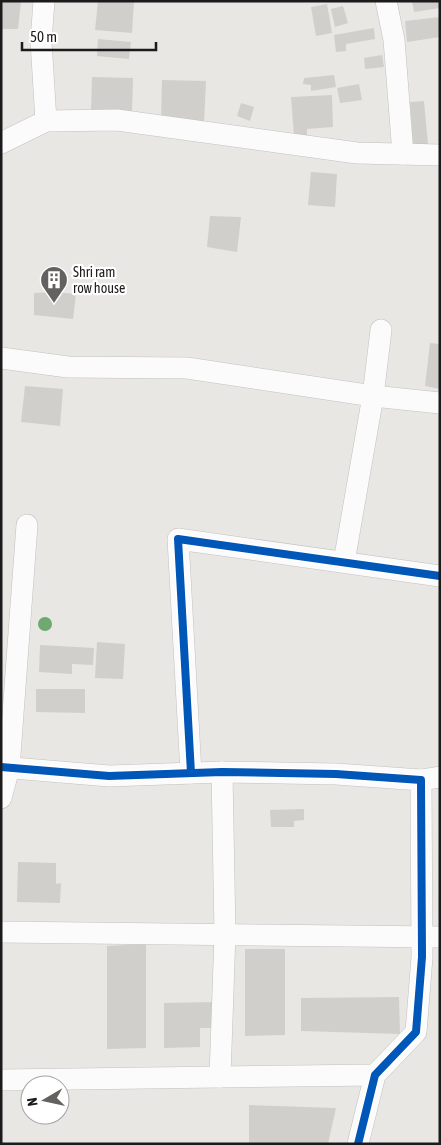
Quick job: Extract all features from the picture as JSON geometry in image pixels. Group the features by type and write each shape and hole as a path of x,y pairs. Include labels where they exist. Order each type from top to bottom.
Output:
{"street":[{"path":"44,1 41,40 46,121"},
{"path":"386,1 394,40 403,154"},
{"path":"1,143 46,121 117,120 357,153 440,155"},
{"path":"344,562 373,396 381,330"},
{"path":"1,358 68,367 187,368 373,396 440,403"},
{"path":"1,798 27,525"},
{"path":"191,773 178,539 440,576"},
{"path":"5,768 109,776 222,772 431,778 431,937 422,957 416,1032 374,1076 358,1144"},
{"path":"220,1077 225,934 222,772"},
{"path":"1,932 431,937"},
{"path":"1,1080 374,1076"}],"building":[{"path":"1,1 21,1 18,29 1,29"},
{"path":"98,1 134,1 132,33 95,30"},
{"path":"412,1 439,1 440,8 414,12"},
{"path":"327,4 332,33 316,36 311,7"},
{"path":"343,6 348,23 335,27 331,9"},
{"path":"440,17 440,37 407,42 405,21"},
{"path":"374,28 375,39 346,44 346,51 336,52 334,35"},
{"path":"98,39 131,42 129,59 97,56"},
{"path":"382,55 384,67 365,69 364,58"},
{"path":"334,75 336,87 311,91 311,85 303,84 304,78"},
{"path":"92,77 133,78 132,112 91,111"},
{"path":"162,80 206,81 204,123 161,121"},
{"path":"359,84 362,100 340,103 337,88"},
{"path":"332,95 333,127 307,129 307,135 294,136 291,97"},
{"path":"424,101 428,144 413,145 410,102"},
{"path":"241,103 254,107 250,121 237,116"},
{"path":"311,172 337,174 335,207 308,205"},
{"path":"210,216 241,217 237,252 207,247"},
{"name":"Shri ram row house","path":"56,292 76,294 73,319 34,315 34,293"},
{"path":"430,343 440,344 440,389 425,386"},
{"path":"25,386 63,389 60,426 21,422"},
{"path":"97,642 125,644 123,679 95,678"},
{"path":"40,645 94,648 93,665 72,664 72,674 39,672"},
{"path":"36,689 85,689 85,713 36,712"},
{"path":"304,809 304,820 294,821 294,827 271,827 270,810"},
{"path":"18,862 56,863 56,884 61,883 60,903 17,902"},
{"path":"146,944 146,1048 107,1049 107,946"},
{"path":"245,949 285,949 285,1035 245,1036"},
{"path":"399,997 400,1034 301,1031 301,998"},
{"path":"218,1002 218,1028 200,1028 200,1047 164,1048 164,1003"},
{"path":"249,1105 336,1108 328,1144 249,1144"}],"cycle path":[{"path":"191,773 178,539 440,576"},
{"path":"1,767 109,776 222,772 336,774 421,780 422,957 416,1032 375,1075 358,1144"}],"place":[{"name":"Shri ram row house","path":"54,304"}]}
